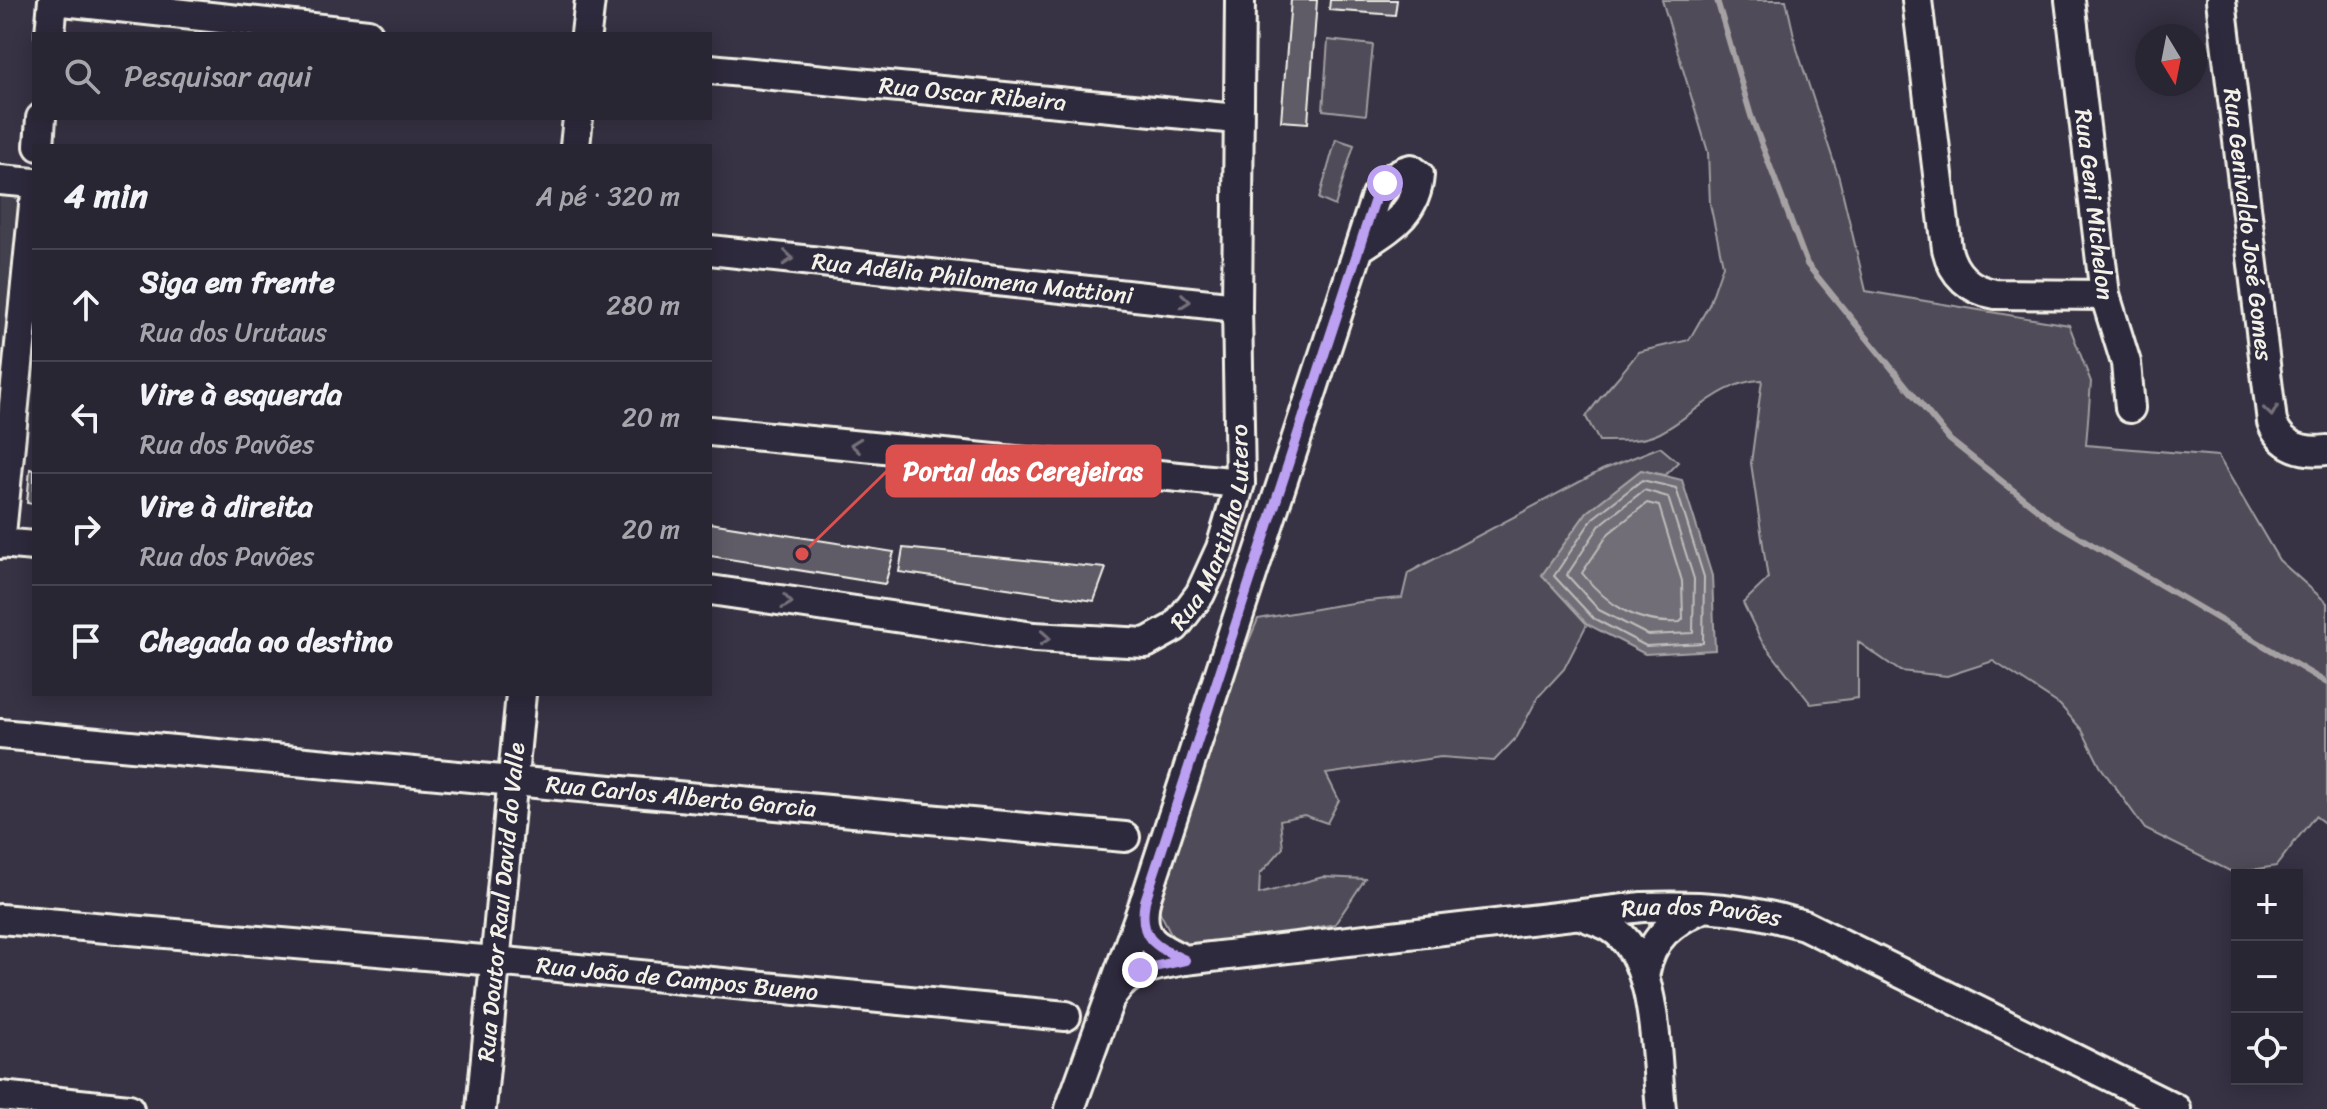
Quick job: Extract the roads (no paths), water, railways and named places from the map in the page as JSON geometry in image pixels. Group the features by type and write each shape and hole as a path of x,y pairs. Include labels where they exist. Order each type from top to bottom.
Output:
{"street":[{"path":"50,32 54,0 350,32"},
{"path":"586,32 590,0"},
{"name":"Rua Martinho Lutero","path":"712,590 1034,637 1146,643 1175,627 1200,594 1221,548 1240,483 1237,119 1240,0"},
{"path":"1917,0 1947,249 1953,266 1963,280 1978,290 1995,294 2105,295"},
{"name":"Rua Geni Michelon","path":"2070,0 2105,295 2126,363 2130,408"},
{"name":"Rua Genivaldo José Gomes","path":"2221,0 2272,422 2289,444 2308,451 2327,450"},
{"name":"Rua Oscar Ribeira","path":"712,69 1237,119"},
{"path":"39,144 41,120"},
{"path":"575,144 578,120"},
{"path":"0,180 32,183"},
{"path":"32,224 0,543 32,546"},
{"path":"1070,1109 1145,901 1361,247"},
{"name":"Rua Adélia Philomena Mattioni","path":"712,250 1237,307"},
{"path":"712,431 1240,483"},
{"name":"Rua Doutor Raul David do Valle","path":"481,1109 521,696"},
{"name":"Rua Carlos Alberto Garcia","path":"0,734 1125,837"},
{"path":"1145,901 1141,924 1148,936 1161,949 1185,960"},
{"path":"1661,1109 1645,972 1648,959 1666,929 1710,905"},
{"name":"Rua dos Pavões","path":"1107,1005 1122,980 1140,970 1185,960 1576,913 1710,905 1760,912 1804,925 2176,1109"},
{"path":"1576,913 1612,928 1630,946 1645,972"},
{"name":"Rua João de Campos Bueno","path":"0,919 495,961 1066,1016"},
{"path":"0,1096 129,1109"}],"water":[{"path":"1641,470 1682,480 1712,576 1715,650 1645,654 1587,624 1542,575 1587,512"}],"waterway":[{"path":"1717,0 1751,116 1807,264 1950,440 2052,521 2327,683"}],"place":[{"name":"Portal das Cerejeiras","path":"802,554"}]}
